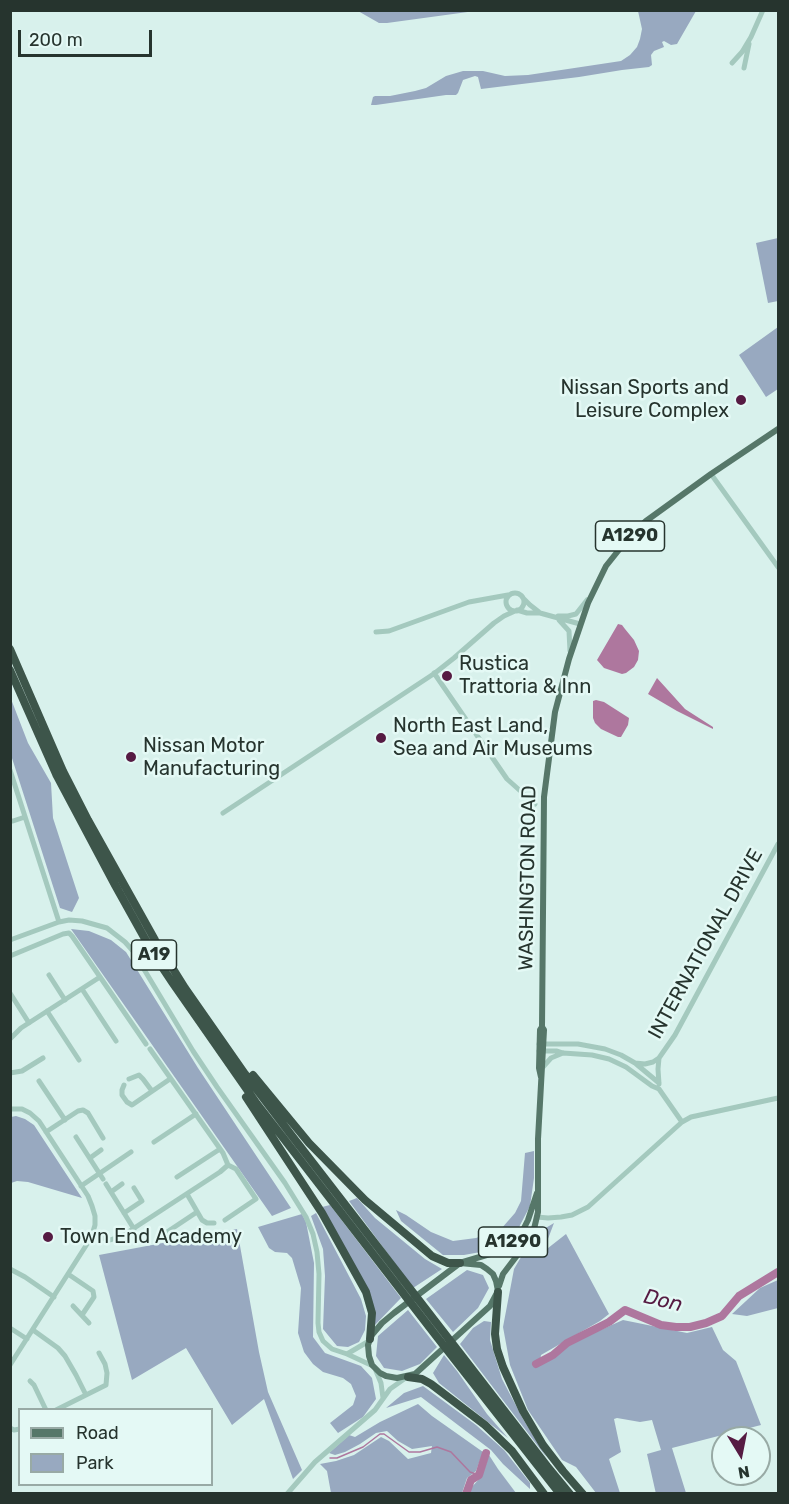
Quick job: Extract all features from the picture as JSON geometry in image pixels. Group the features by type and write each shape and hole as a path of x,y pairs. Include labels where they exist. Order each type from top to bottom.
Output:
{"highway":[{"name":"A19","path":"10,649 63,771 88,820 155,940 197,1006 296,1142 570,1494"},
{"name":"A19","path":"10,670 56,774 154,955 209,1036 288,1144 560,1494"},
{"path":"197,1006 309,1143 364,1200 432,1256 448,1263 461,1263"},
{"path":"209,1036 226,1067 322,1213 361,1284 371,1309 369,1340"},
{"path":"498,1292 495,1327 499,1357 523,1411 543,1445 583,1494"},
{"path":"408,1377 422,1379 431,1384 484,1425 512,1451 544,1494"},
{"name":"A19","path":"535,1462 555,1494"}],"main road":[{"name":"WASHINGTON ROAD","path":"541,1077 538,1068 544,1030 542,1027 544,797 555,712 580,624 592,592 606,566 630,536 646,521 711,474 778,429"},
{"name":"WASHINGTON ROAD","path":"537,1192 543,1067 541,1048"},
{"name":"A1290","path":"369,1340 382,1323 461,1263 500,1251 515,1240 522,1233 528,1220 537,1192"},
{"name":"A1290","path":"408,1377 418,1372 487,1309 498,1292 503,1274 534,1228 539,1204 537,1192"},
{"name":"A1290","path":"461,1263 477,1264 487,1269 494,1277 498,1292"},
{"path":"369,1340 368,1352 374,1367 390,1378 408,1377"}],"street":[{"path":"732,63 751,37 763,10"},
{"path":"744,68 751,37"},
{"path":"711,474 778,567"},
{"path":"553,617 576,614 592,592"},
{"path":"376,632 389,631 464,604 511,593 518,593 540,613"},
{"path":"504,616 508,595"},
{"path":"223,813 434,673 494,622 520,609 524,604 523,598"},
{"path":"482,601 500,603 510,610 540,613 580,624"},
{"path":"553,617 569,631 570,654"},
{"path":"434,673 507,779 535,804"},
{"path":"10,770 59,922"},
{"path":"10,821 25,817"},
{"name":"INTERNATIONAL DRIVE","path":"643,1079 675,1035 778,844"},
{"path":"10,940 69,920 107,928 125,942 193,1051 301,1207 315,1242 318,1262 317,1315 319,1332 323,1341 336,1351 347,1353 374,1367 381,1383 383,1398"},
{"path":"10,956 63,934 69,933 76,939 100,978 220,1149 228,1165 236,1169 256,1199 225,1220"},
{"path":"49,975 64,1000"},
{"path":"11,1036 100,978"},
{"path":"82,989 116,1041"},
{"path":"10,993 29,1023"},
{"path":"47,1011 79,1060"},
{"name":"INTERNATIONAL DRIVE","path":"541,1048 578,1044 613,1052 635,1063 659,1086"},
{"path":"541,1048 602,1057 626,1067 652,1086 659,1086 682,1122"},
{"path":"543,1067 549,1059 563,1053"},
{"path":"10,1073 22,1071 43,1058"},
{"name":"INTERNATIONAL DRIVE","path":"635,1063 656,1062"},
{"name":"INTERNATIONAL DRIVE","path":"656,1062 659,1086"},
{"path":"129,1079 139,1075 152,1091"},
{"path":"124,1085 122,1095 132,1105 171,1078"},
{"path":"39,1081 65,1120"},
{"path":"537,1217 561,1218 588,1207 682,1122 691,1117 778,1098"},
{"path":"10,1109 22,1109 39,1121 93,1206 95,1225 92,1235 10,1365"},
{"path":"46,1132 82,1110 88,1113 103,1138"},
{"path":"154,1142 196,1114"},
{"path":"76,1137 134,1228"},
{"path":"177,1177 220,1149"},
{"path":"90,1158 101,1150"},
{"path":"81,1186 103,1179 131,1152"},
{"path":"92,1235 110,1240 122,1236 228,1165"},
{"path":"111,1192 122,1184"},
{"path":"124,1213 142,1201 134,1188"},
{"path":"187,1194 202,1220 214,1223"},
{"path":"161,1236 198,1212"},
{"path":"10,1269 54,1297"},
{"path":"68,1274 93,1291 94,1297 82,1315"},
{"path":"73,1306 89,1323"},
{"path":"10,1328 27,1339"},
{"path":"33,1330 65,1356 86,1395"},
{"path":"347,1353 369,1340"},
{"path":"60,1408 106,1384 105,1364 99,1353"},
{"path":"287,1494 324,1454 371,1414 393,1387 408,1377"},
{"path":"30,1381 45,1408"}],"green space":[{"path":"358,11 475,11 379,23"},
{"path":"638,11 696,11 677,44 662,42 664,47 654,51 651,55 652,65 649,67 481,89 478,77 475,76 463,80 456,95 371,105 375,96 390,96 426,88 446,76 463,71 483,71 505,76 528,75 621,61 637,47 640,39 642,29"},
{"path":"778,238 778,301 768,303 756,243"},
{"path":"778,327 778,389 766,397 739,355"},
{"path":"11,699 28,743 51,783 53,818 79,898 72,912 60,908 11,755"},
{"path":"71,929 89,931 111,940 126,952 198,1068 291,1208 272,1216"},
{"path":"16,1116 34,1125 82,1198 28,1182 11,1183 11,1117"},
{"path":"534,1151 534,1178 530,1206 516,1233 497,1249 464,1255 443,1255 401,1221 396,1210 431,1232 453,1241 476,1238 501,1229 515,1213 521,1201 525,1153"},
{"path":"357,1198 375,1218 425,1259 442,1269 413,1288 349,1201"},
{"path":"330,1205 401,1298 374,1326 375,1315 371,1297 322,1207"},
{"path":"316,1213 361,1299 366,1316 365,1330 359,1342 348,1347 337,1346 323,1329 325,1276 323,1249 311,1216"},
{"path":"302,1214 306,1222 314,1263 313,1337 325,1353 361,1366 372,1378 376,1399 363,1417 338,1433 330,1423 353,1405 356,1396 351,1384 343,1378 323,1372 304,1352 298,1333 301,1288 292,1258 287,1253 275,1252 269,1248 258,1227"},
{"path":"554,1223 543,1252 566,1234 609,1314 541,1355 540,1363 580,1339 623,1320 687,1333 712,1327 723,1350 736,1361 761,1425 711,1426 711,1438 672,1448 686,1493 656,1494 647,1454 661,1450 652,1420 640,1422 614,1419 621,1452 609,1459 620,1493 596,1493 576,1467 562,1460 528,1410 510,1365 503,1327 514,1269 534,1235"},
{"path":"237,1229 268,1392 302,1470 293,1479 264,1399 232,1425 186,1348 132,1380 99,1255"},
{"path":"467,1270 483,1275 489,1288 478,1308 453,1332 426,1299"},
{"path":"778,1280 778,1308 747,1316 732,1314 760,1288"},
{"path":"408,1310 437,1347 420,1364 402,1371 384,1368 376,1356 378,1336"},
{"path":"484,1321 491,1322 490,1340 502,1379 547,1458 460,1344 473,1328"},
{"path":"444,1355 487,1414 508,1438 439,1383 433,1373"},
{"path":"423,1386 476,1425 504,1450 530,1483 530,1489 491,1450 421,1397 386,1408 404,1393"},
{"path":"418,1404 483,1452 476,1471 467,1478 462,1493 331,1493 327,1471 320,1464 354,1455 381,1437 389,1441 408,1459 431,1453 432,1446 412,1449 387,1431 376,1433 345,1452 335,1455 329,1453 349,1435 355,1437"},
{"path":"489,1455 516,1493 468,1493 482,1476"}],"shaded area":[{"path":"618,624 622,625 634,640 639,651 634,667 622,674 604,668 597,660"},
{"path":"657,678 685,709 713,729 648,694"},
{"path":"593,701 604,702 629,718 621,737 601,729 595,723"}],"waterway":[{"name":"Don","path":"536,1364 553,1355 567,1343 609,1322 625,1310 661,1325 690,1327 706,1323 722,1316 739,1296 778,1272"},
{"path":"330,1458 337,1458 363,1447 380,1434 384,1434 409,1452 420,1452 437,1447 451,1452 470,1472 479,1475"},
{"name":"Don","path":"466,1494 471,1480 479,1475 486,1453"}],"place":[{"name":"Nissan Sports and Leisure Complex","path":"741,400"},
{"name":"Rustica Trattoria & Inn","path":"447,676"},
{"name":"North East Land, Sea and Air Museums","path":"381,738"},
{"name":"Nissan Motor Manufacturing","path":"131,757"},
{"name":"Town End Academy","path":"48,1237"}]}
